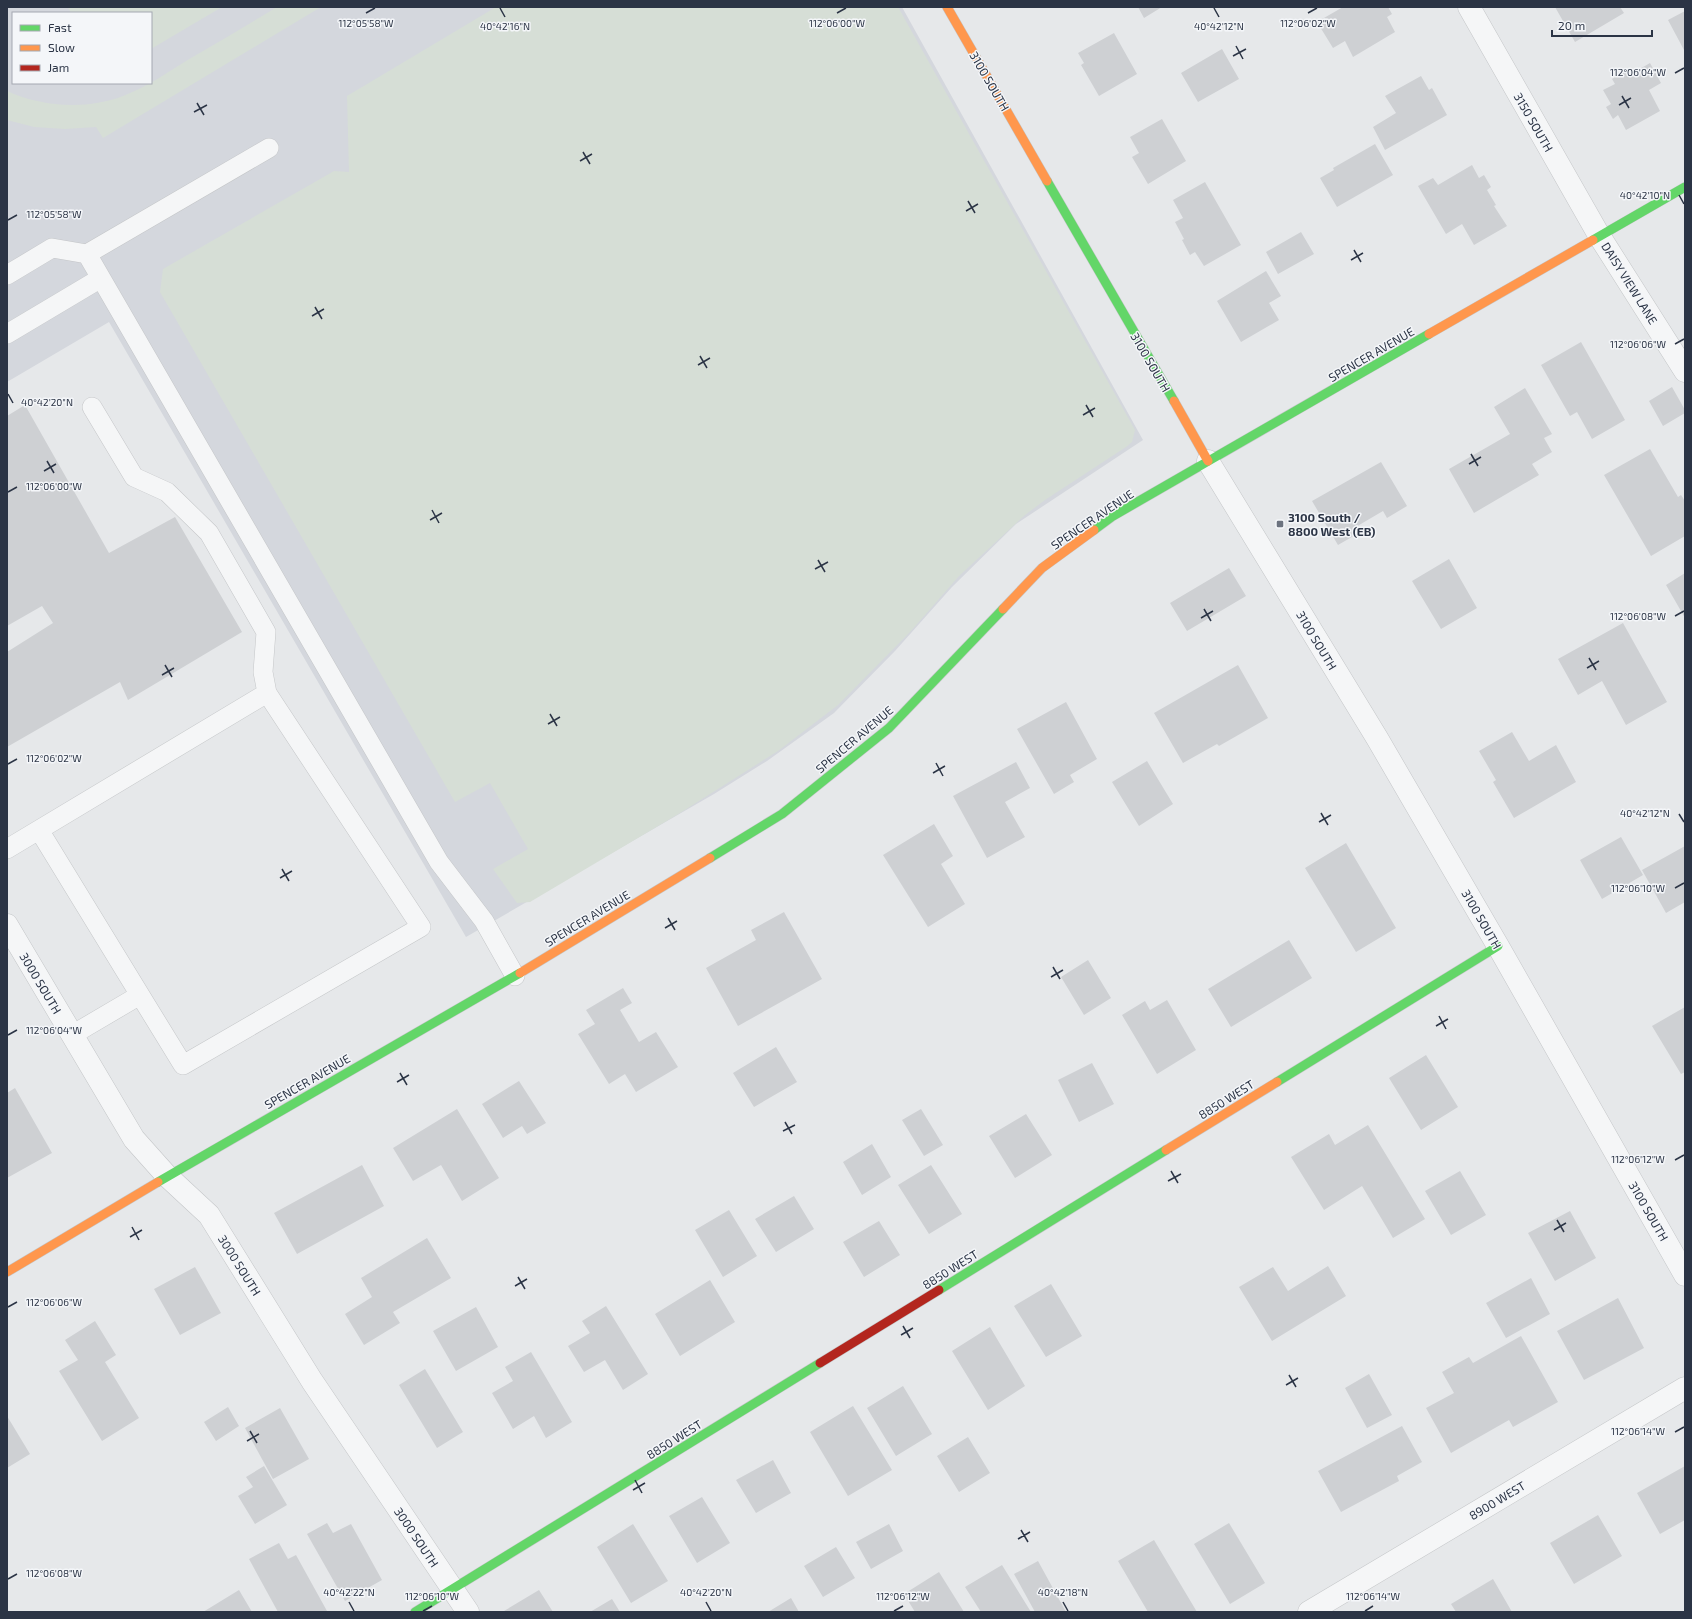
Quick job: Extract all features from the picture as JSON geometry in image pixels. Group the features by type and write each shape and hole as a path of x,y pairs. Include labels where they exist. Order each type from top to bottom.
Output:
{"street":[{"name":"3100 SOUTH","path":"947,7 1208,462 1377,738 1498,946 1685,1275"},
{"name":"3150 SOUTH","path":"1469,7 1600,236"},
{"name":"SPENCER AVENUE","path":"7,1272 167,1176 515,976 782,814 889,728 1042,568 1113,516 1685,187"},
{"name":"DAISY VIEW LANE","path":"1600,236 1685,371"},
{"name":"3000 SOUTH","path":"7,925 134,1138 167,1176 209,1215 312,1381 468,1612"},
{"name":"8850 WEST","path":"415,1612 1498,946"},
{"name":"8900 WEST","path":"1309,1612 1685,1388"}],"lane":[{"path":"11,268 52,248 87,254 269,148"},
{"path":"87,254 439,862 484,921 515,976"},
{"path":"7,334 101,278"},
{"path":"39,830 183,1065 421,927 267,693 263,672 266,632 210,533 167,492 134,477 92,408"},
{"path":"7,849 267,693"},
{"path":"72,1035 140,995"}],"shaded area":[{"path":"7,7 902,7 1143,440 1016,524 952,587 895,651 834,713 767,761 714,794 466,937 109,322 7,382"},
{"path":"68,7 222,7 152,48 152,12 70,12"},
{"path":"277,7 321,7 103,138 96,127 65,129 34,127 7,120 7,91 49,103 79,105 94,103 123,96 152,84 152,82"},
{"path":"496,7 898,7 1135,430 1132,442 1126,447 1045,500 1025,515 959,576 911,631 838,705 778,751 680,813 530,902 517,903 493,869 528,849 490,783 455,802 160,292 163,269 334,171 349,172 347,96"}],"building":[{"path":"1138,7 1162,7 1144,18"},
{"path":"1343,7 1388,7 1392,14 1387,17 1395,32 1353,57 1345,41 1333,48 1317,22"},
{"path":"1555,7 1620,7 1624,13 1575,42"},
{"path":"1685,11 1685,49 1684,50 1668,20"},
{"path":"1114,33 1137,74 1099,96 1081,65 1084,63 1078,53"},
{"path":"1222,49 1239,79 1198,102 1181,73"},
{"path":"1650,63 1661,83 1649,90 1660,111 1626,130 1618,115 1613,119 1606,107 1611,104 1603,90 1615,84 1612,79 1628,69 1631,74"},
{"path":"1421,76 1429,90 1432,88 1447,115 1385,150 1373,127 1396,113 1385,96"},
{"path":"1162,119 1186,161 1148,184 1132,157 1139,153 1130,137"},
{"path":"1375,144 1393,175 1337,207 1320,178 1334,170 1333,168"},
{"path":"1472,165 1479,178 1484,175 1491,187 1487,190 1496,205 1494,206 1507,226 1474,245 1462,224 1446,234 1418,186 1433,178 1438,185"},
{"path":"1205,182 1241,245 1204,266 1195,252 1190,255 1182,240 1184,239 1175,222 1183,218 1173,200"},
{"path":"1301,232 1314,254 1278,274 1266,252"},
{"path":"1266,271 1281,296 1269,303 1279,320 1241,342 1217,301"},
{"path":"1581,342 1625,420 1592,439 1577,412 1570,416 1541,365"},
{"path":"1672,387 1685,410 1685,413 1663,426 1649,401"},
{"path":"1525,388 1552,434 1544,438 1552,452 1532,464 1539,475 1474,513 1449,469 1510,434 1494,407"},
{"path":"25,405 109,553 175,517 242,632 128,700 120,682 7,747 7,652 53,623 42,606 7,626 7,416"},
{"path":"1650,449 1678,497 1681,495 1685,501 1685,536 1651,556 1604,475"},
{"path":"1381,462 1407,506 1387,518 1383,511 1354,528 1357,534 1338,545 1312,501"},
{"path":"1449,559 1477,608 1441,629 1412,581"},
{"path":"1229,568 1246,596 1187,631 1170,603"},
{"path":"1685,573 1685,618 1666,585"},
{"path":"1623,623 1667,702 1626,725 1602,681 1578,695 1558,659"},
{"path":"1238,665 1268,718 1219,746 1217,744 1183,763 1154,713"},
{"path":"1066,702 1097,759 1070,775 1074,782 1054,794 1017,729"},
{"path":"1512,732 1529,761 1556,745 1576,782 1514,818 1493,782 1496,780 1479,751"},
{"path":"1147,761 1173,804 1139,826 1112,782"},
{"path":"1016,762 1030,788 1005,802 1025,837 987,858 953,796"},
{"path":"934,824 953,856 941,864 965,904 928,927 883,855"},
{"path":"1621,837 1643,875 1602,899 1580,860"},
{"path":"1346,843 1396,928 1356,952 1305,868"},
{"path":"1685,846 1685,902 1666,913 1642,870"},
{"path":"784,912 822,979 738,1026 706,968 756,940 751,930"},
{"path":"1289,940 1312,978 1231,1027 1208,989"},
{"path":"1088,960 1111,998 1084,1015 1061,977"},
{"path":"623,988 632,1003 620,1010 639,1042 656,1032 678,1067 636,1092 625,1074 609,1084 578,1034 595,1024 586,1010"},
{"path":"1167,1000 1196,1050 1157,1074 1122,1015 1145,1001 1150,1010"},
{"path":"1685,1007 1685,1072 1681,1074 1652,1026"},
{"path":"776,1047 797,1082 754,1107 733,1073"},
{"path":"1426,1055 1458,1107 1421,1130 1389,1078"},
{"path":"1092,1063 1114,1104 1079,1122 1058,1080"},
{"path":"519,1081 546,1123 527,1134 522,1126 503,1138 482,1104"},
{"path":"15,1088 52,1153 7,1178 7,1093"},
{"path":"457,1109 499,1178 462,1201 441,1165 413,1181 393,1148"},
{"path":"921,1109 943,1145 924,1156 902,1120"},
{"path":"1026,1114 1052,1155 1015,1178 989,1136"},
{"path":"1368,1125 1425,1219 1393,1238 1362,1186 1324,1210 1291,1157 1329,1134 1335,1145"},
{"path":"872,1144 891,1177 862,1195 843,1162"},
{"path":"362,1165 384,1206 297,1254 274,1213"},
{"path":"931,1165 962,1214 929,1234 898,1185"},
{"path":"1460,1171 1486,1215 1451,1235 1425,1191"},
{"path":"794,1196 814,1229 776,1252 755,1219"},
{"path":"729,1210 757,1256 723,1277 695,1230"},
{"path":"1570,1211 1596,1258 1555,1281 1528,1233"},
{"path":"879,1221 900,1255 864,1277 843,1242"},
{"path":"427,1238 451,1278 393,1312 400,1323 364,1345 345,1314 372,1297 361,1278"},
{"path":"1328,1266 1346,1296 1272,1341 1239,1287 1273,1267 1288,1291"},
{"path":"195,1267 221,1313 180,1335 154,1289"},
{"path":"1531,1278 1550,1314 1506,1338 1486,1303"},
{"path":"710,1280 735,1322 680,1356 655,1314"},
{"path":"1051,1284 1082,1336 1046,1357 1014,1306"},
{"path":"1618,1298 1644,1348 1584,1380 1557,1331"},
{"path":"606,1306 648,1374 623,1390 605,1360 584,1372 568,1346 590,1333 582,1321"},
{"path":"476,1307 498,1347 456,1371 433,1331"},
{"path":"95,1321 116,1355 105,1362 139,1418 102,1441 59,1371 78,1360 65,1340"},
{"path":"990,1327 1025,1386 988,1410 952,1351"},
{"path":"1521,1336 1558,1402 1513,1427 1509,1420 1451,1453 1426,1408 1454,1393 1442,1372 1469,1357 1473,1363"},
{"path":"531,1352 572,1422 546,1438 534,1416 513,1429 492,1393 513,1381 505,1367"},
{"path":"425,1369 463,1432 437,1448 399,1385"},
{"path":"1369,1374 1392,1415 1367,1428 1345,1388"},
{"path":"903,1386 932,1434 896,1456 867,1408"},
{"path":"853,1406 892,1470 848,1496 810,1432"},
{"path":"228,1407 239,1426 216,1441 204,1422"},
{"path":"280,1408 309,1459 273,1479 245,1428"},
{"path":"7,1416 30,1454 7,1468"},
{"path":"1402,1426 1422,1462 1397,1476 1399,1481 1341,1512 1318,1471"},
{"path":"968,1437 990,1473 959,1492 937,1456"},
{"path":"773,1460 791,1493 756,1513 736,1480"},
{"path":"264,1466 287,1505 255,1524 238,1496 253,1487 246,1477"},
{"path":"1685,1466 1685,1520 1660,1534 1637,1493"},
{"path":"702,1497 730,1543 697,1563 669,1516"},
{"path":"1598,1515 1622,1556 1574,1584 1550,1543"},
{"path":"327,1523 333,1533 351,1524 382,1580 345,1601 307,1534"},
{"path":"1229,1523 1265,1583 1230,1604 1194,1544"},
{"path":"633,1524 668,1581 631,1603 597,1547"},
{"path":"889,1524 903,1551 871,1569 856,1542"},
{"path":"1154,1540 1197,1612 1148,1612 1118,1561"},
{"path":"279,1543 288,1559 296,1555 327,1611 278,1612 249,1559"},
{"path":"836,1547 855,1578 823,1597 804,1566"},
{"path":"1038,1561 1066,1612 1035,1612 1014,1574"},
{"path":"1002,1565 1031,1612 981,1612 965,1587"},
{"path":"939,1572 964,1612 915,1612 904,1594"},
{"path":"1493,1579 1512,1612 1456,1612 1451,1604"},
{"path":"239,1590 252,1612 203,1612"},
{"path":"539,1590 553,1612 504,1611"},
{"path":"791,1598 799,1612 768,1612"},
{"path":"612,1599 620,1612 590,1612"}],"traffic: fast":[{"path":"1047,181 1174,401"},
{"path":"1593,240 1685,187"},
{"path":"1094,530 1113,516 1429,334"},
{"path":"710,858 782,814 889,728 1003,609"},
{"path":"1277,1082 1498,946"},
{"path":"158,1182 520,973"},
{"path":"939,1290 1166,1150"},
{"path":"415,1612 820,1363"}],"traffic: slow":[{"path":"947,7 1047,181"},
{"path":"1429,334 1593,240"},
{"path":"1174,401 1208,461"},
{"path":"1003,609 1042,568 1094,530"},
{"path":"520,973 710,858"},
{"path":"1166,1150 1277,1082"},
{"path":"7,1272 158,1182"}],"traffic: jam":[{"path":"820,1363 939,1290"}],"place":[{"name":"3100 South / 8800 West (EB)","path":"1280,524"}]}
